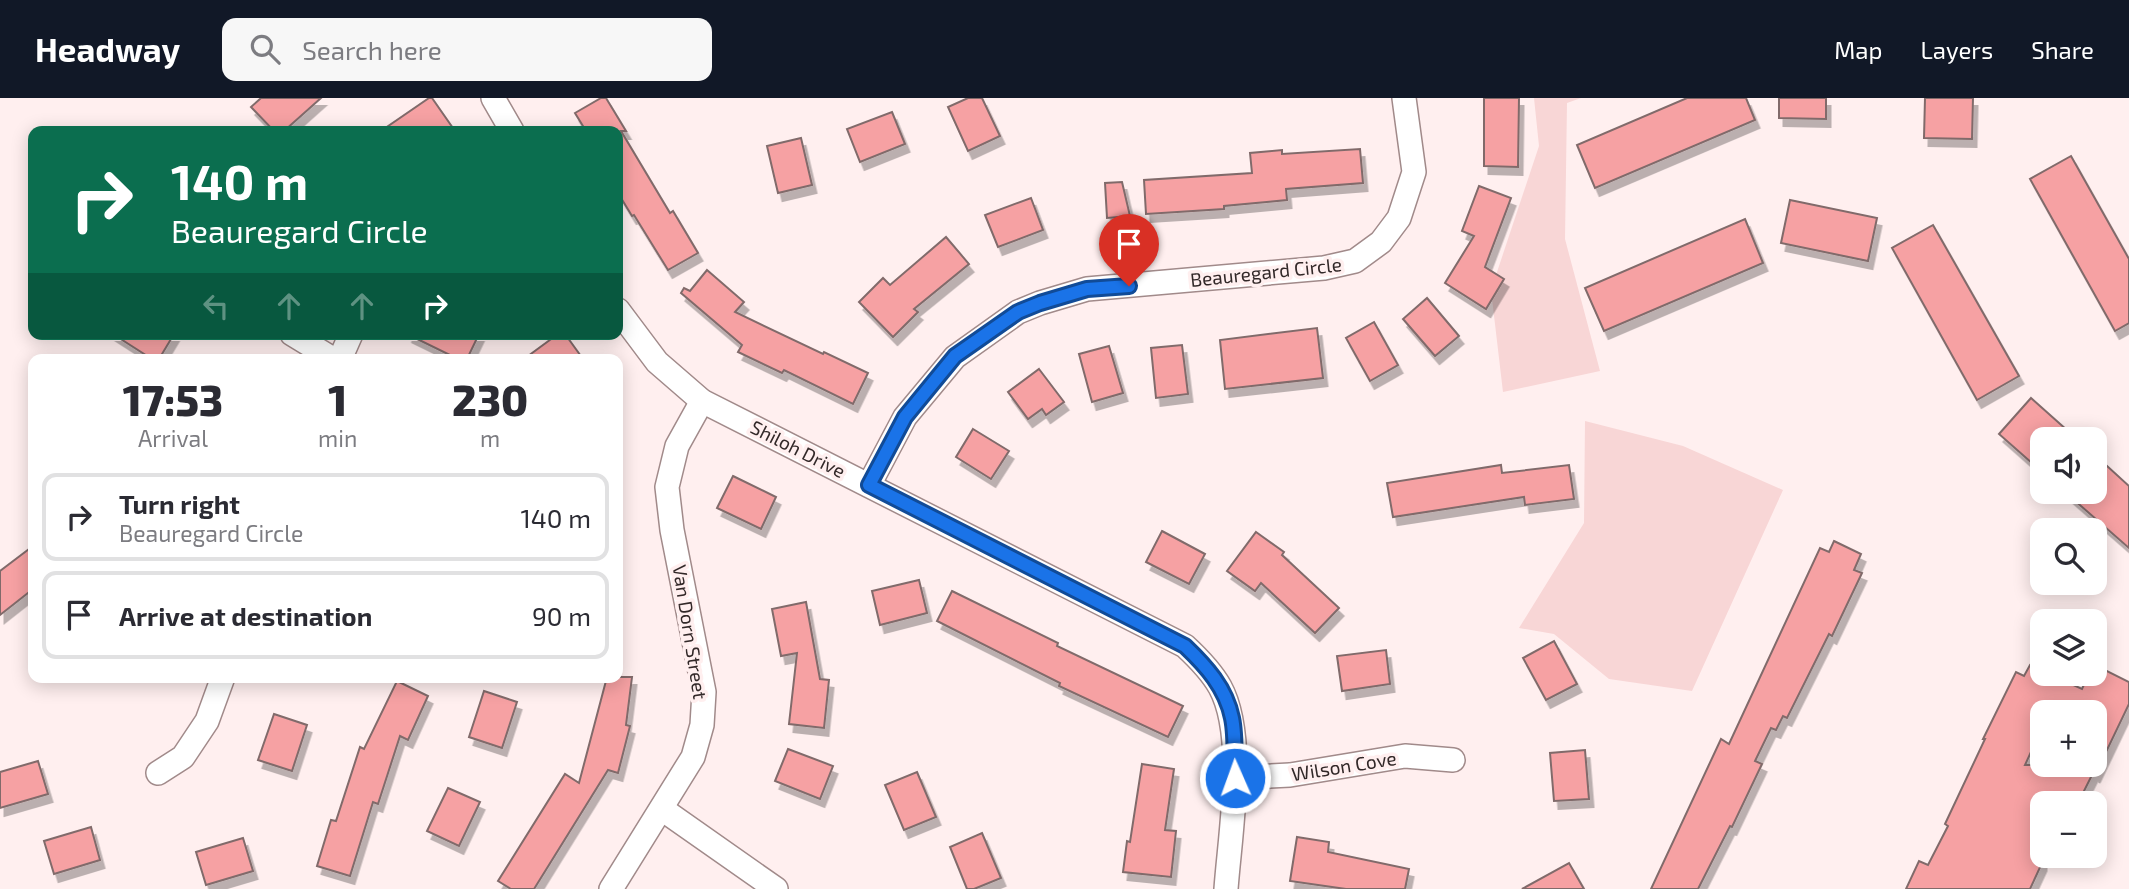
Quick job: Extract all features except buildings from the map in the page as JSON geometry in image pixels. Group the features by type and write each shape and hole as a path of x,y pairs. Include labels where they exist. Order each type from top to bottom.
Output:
{"street":[{"path":"493,98 509,126"},
{"name":"Beauregard Circle","path":"869,485 905,417 955,356 1018,312 1087,289 1324,268 1355,261 1381,242 1399,218 1414,172 1404,98"},
{"name":"Shiloh Drive","path":"623,317 657,362 702,401 1185,646 1204,664 1220,687 1232,718 1235,778 1226,889"},
{"path":"302,340 325,354"},
{"name":"Van Dorn Street","path":"611,889 693,757 702,725 704,692 672,530 667,488 677,446 702,401"},
{"path":"158,773 183,757 207,721 221,683"},
{"name":"Wilson Cove","path":"1235,778 1290,775 1405,756 1453,760"},
{"path":"662,809 776,889"}],"shaded area":[{"path":"1534,98 1581,98 1567,103 1565,239 1600,371 1503,392 1491,290 1539,146"},
{"path":"1585,421 1683,446 1783,490 1692,691 1609,679 1554,634 1519,628 1584,523"}],"route":[{"path":"1129,286 1087,289 1040,303 1018,312 955,356 905,417 869,485 1185,646 1204,664 1220,687 1232,718 1235,778"}]}
